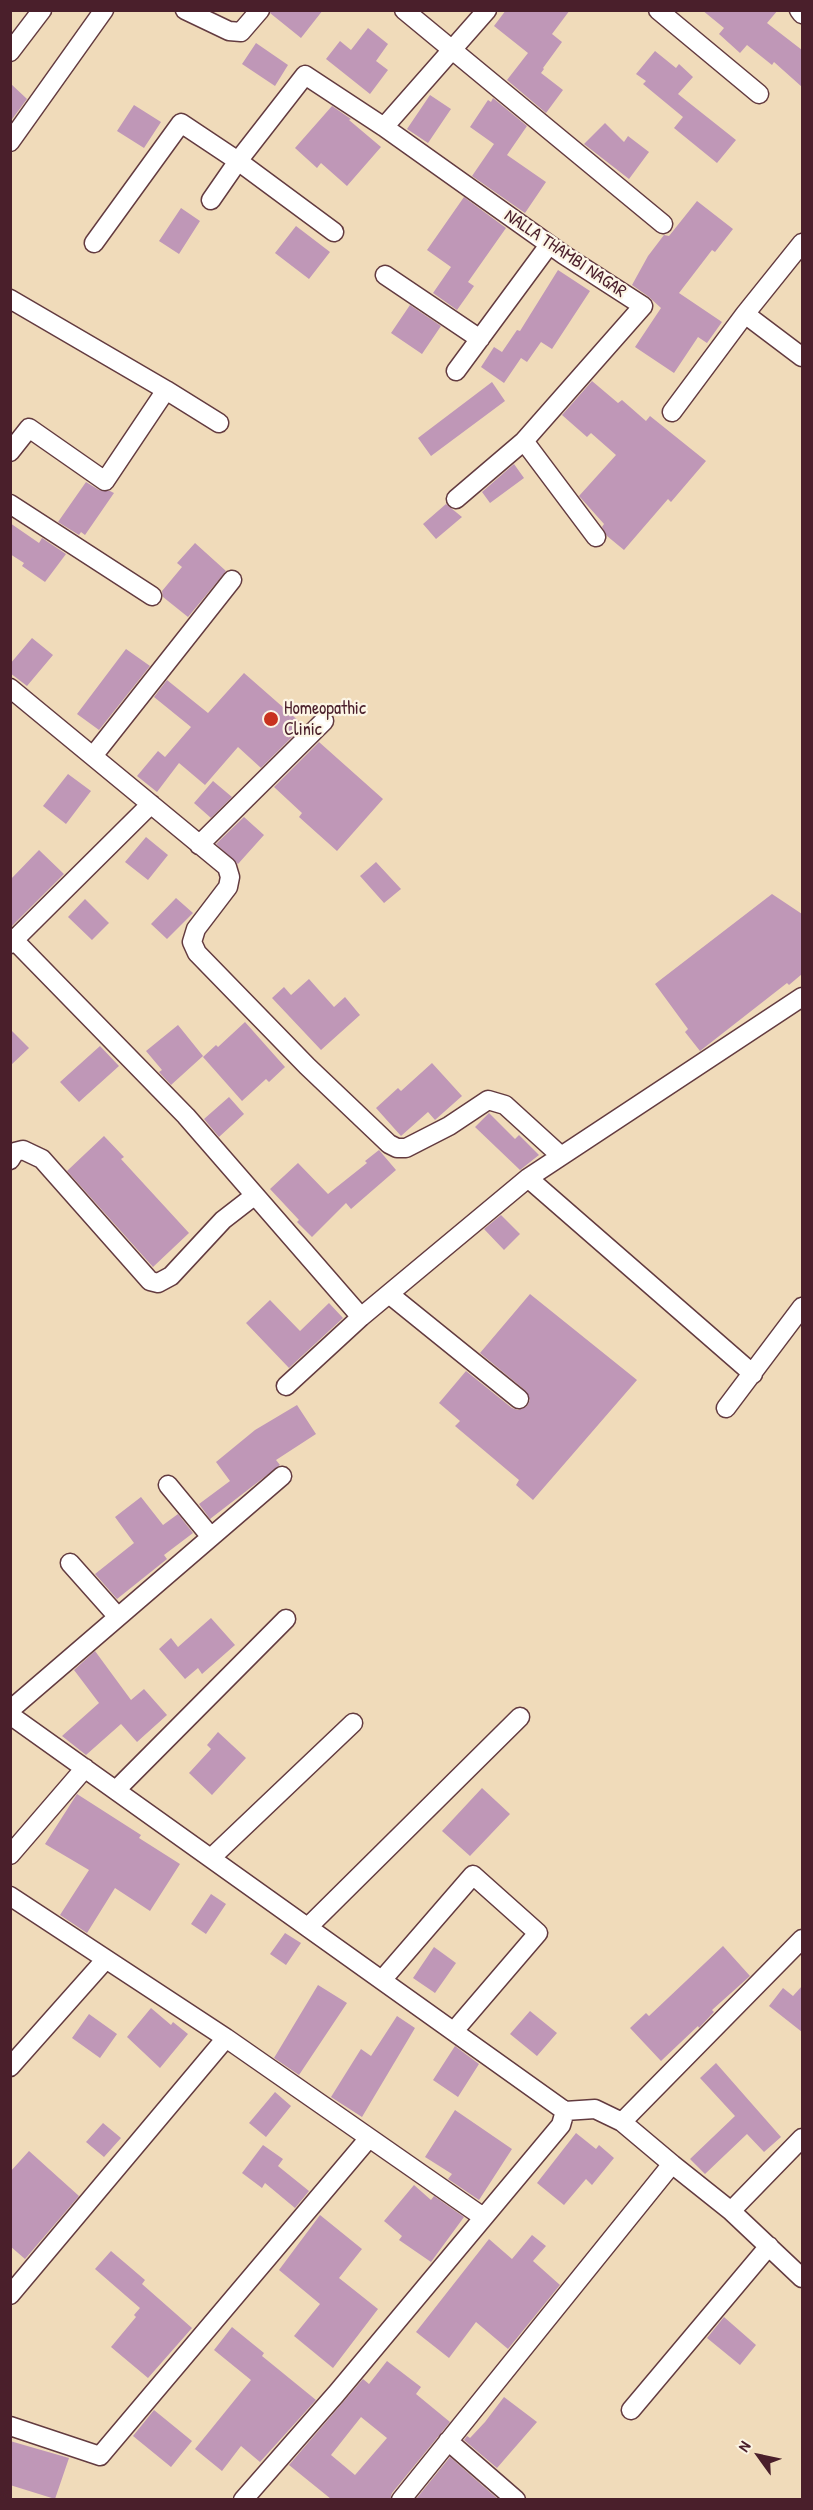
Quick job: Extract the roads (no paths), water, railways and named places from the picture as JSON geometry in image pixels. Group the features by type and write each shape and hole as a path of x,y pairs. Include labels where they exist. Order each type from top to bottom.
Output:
{"street":[{"path":"10,52 42,10"},
{"path":"10,142 104,10"},
{"path":"185,10 229,31 241,32 260,10"},
{"path":"404,10 450,51 663,224"},
{"path":"384,127 487,10"},
{"path":"658,10 759,94"},
{"path":"799,10 802,14"},
{"name":"NALLA THAMBI NAGAR","path":"238,161 305,75 384,127 549,245 643,306 524,441"},
{"path":"94,243 182,123 334,232"},
{"path":"211,200 238,161"},
{"path":"672,412 745,314 802,243"},
{"path":"456,371 549,245"},
{"path":"386,275 480,339"},
{"path":"10,299 219,423"},
{"path":"745,314 802,357"},
{"path":"10,452 29,428 105,481 166,390"},
{"path":"456,499 524,441 596,537"},
{"path":"10,504 152,596"},
{"path":"93,756 232,580"},
{"path":"10,687 227,867 230,877 228,887 196,929 192,942 197,953 308,1066 389,1144 397,1148 406,1148 449,1126 488,1100 505,1105 561,1156"},
{"path":"199,845 324,721"},
{"path":"151,804 12,942 186,1116 361,1317"},
{"path":"286,1386 361,1317 528,1178 802,997"},
{"path":"10,1160 15,1152 23,1150 42,1159 150,1281 158,1283 171,1276 223,1220 254,1196"},
{"path":"528,1178 753,1374"},
{"path":"389,1294 519,1400"},
{"path":"726,1408 802,1307"},
{"path":"10,1710 282,1476"},
{"path":"168,1485 212,1537"},
{"path":"70,1563 118,1617"},
{"path":"117,1790 286,1619"},
{"path":"10,1715 565,2111 595,2109 622,2122 731,2211 802,2278"},
{"path":"308,1927 520,1717"},
{"path":"211,1858 352,1723"},
{"path":"10,1855 85,1768"},
{"path":"382,1980 473,1875 538,1933 454,2031"},
{"path":"10,1896 226,2038 483,2217"},
{"path":"622,2122 802,1939"},
{"path":"10,2067 106,1959"},
{"path":"10,2295 226,2038"},
{"path":"243,2499 336,2394 561,2125 565,2111"},
{"path":"10,2426 100,2456 369,2138"},
{"path":"731,2211 802,2138"},
{"path":"401,2499 672,2164"},
{"path":"631,2410 769,2247"},
{"path":"448,2441 516,2499"}],"place":[{"name":"Homeopathic Clinic","path":"271,719"}]}
